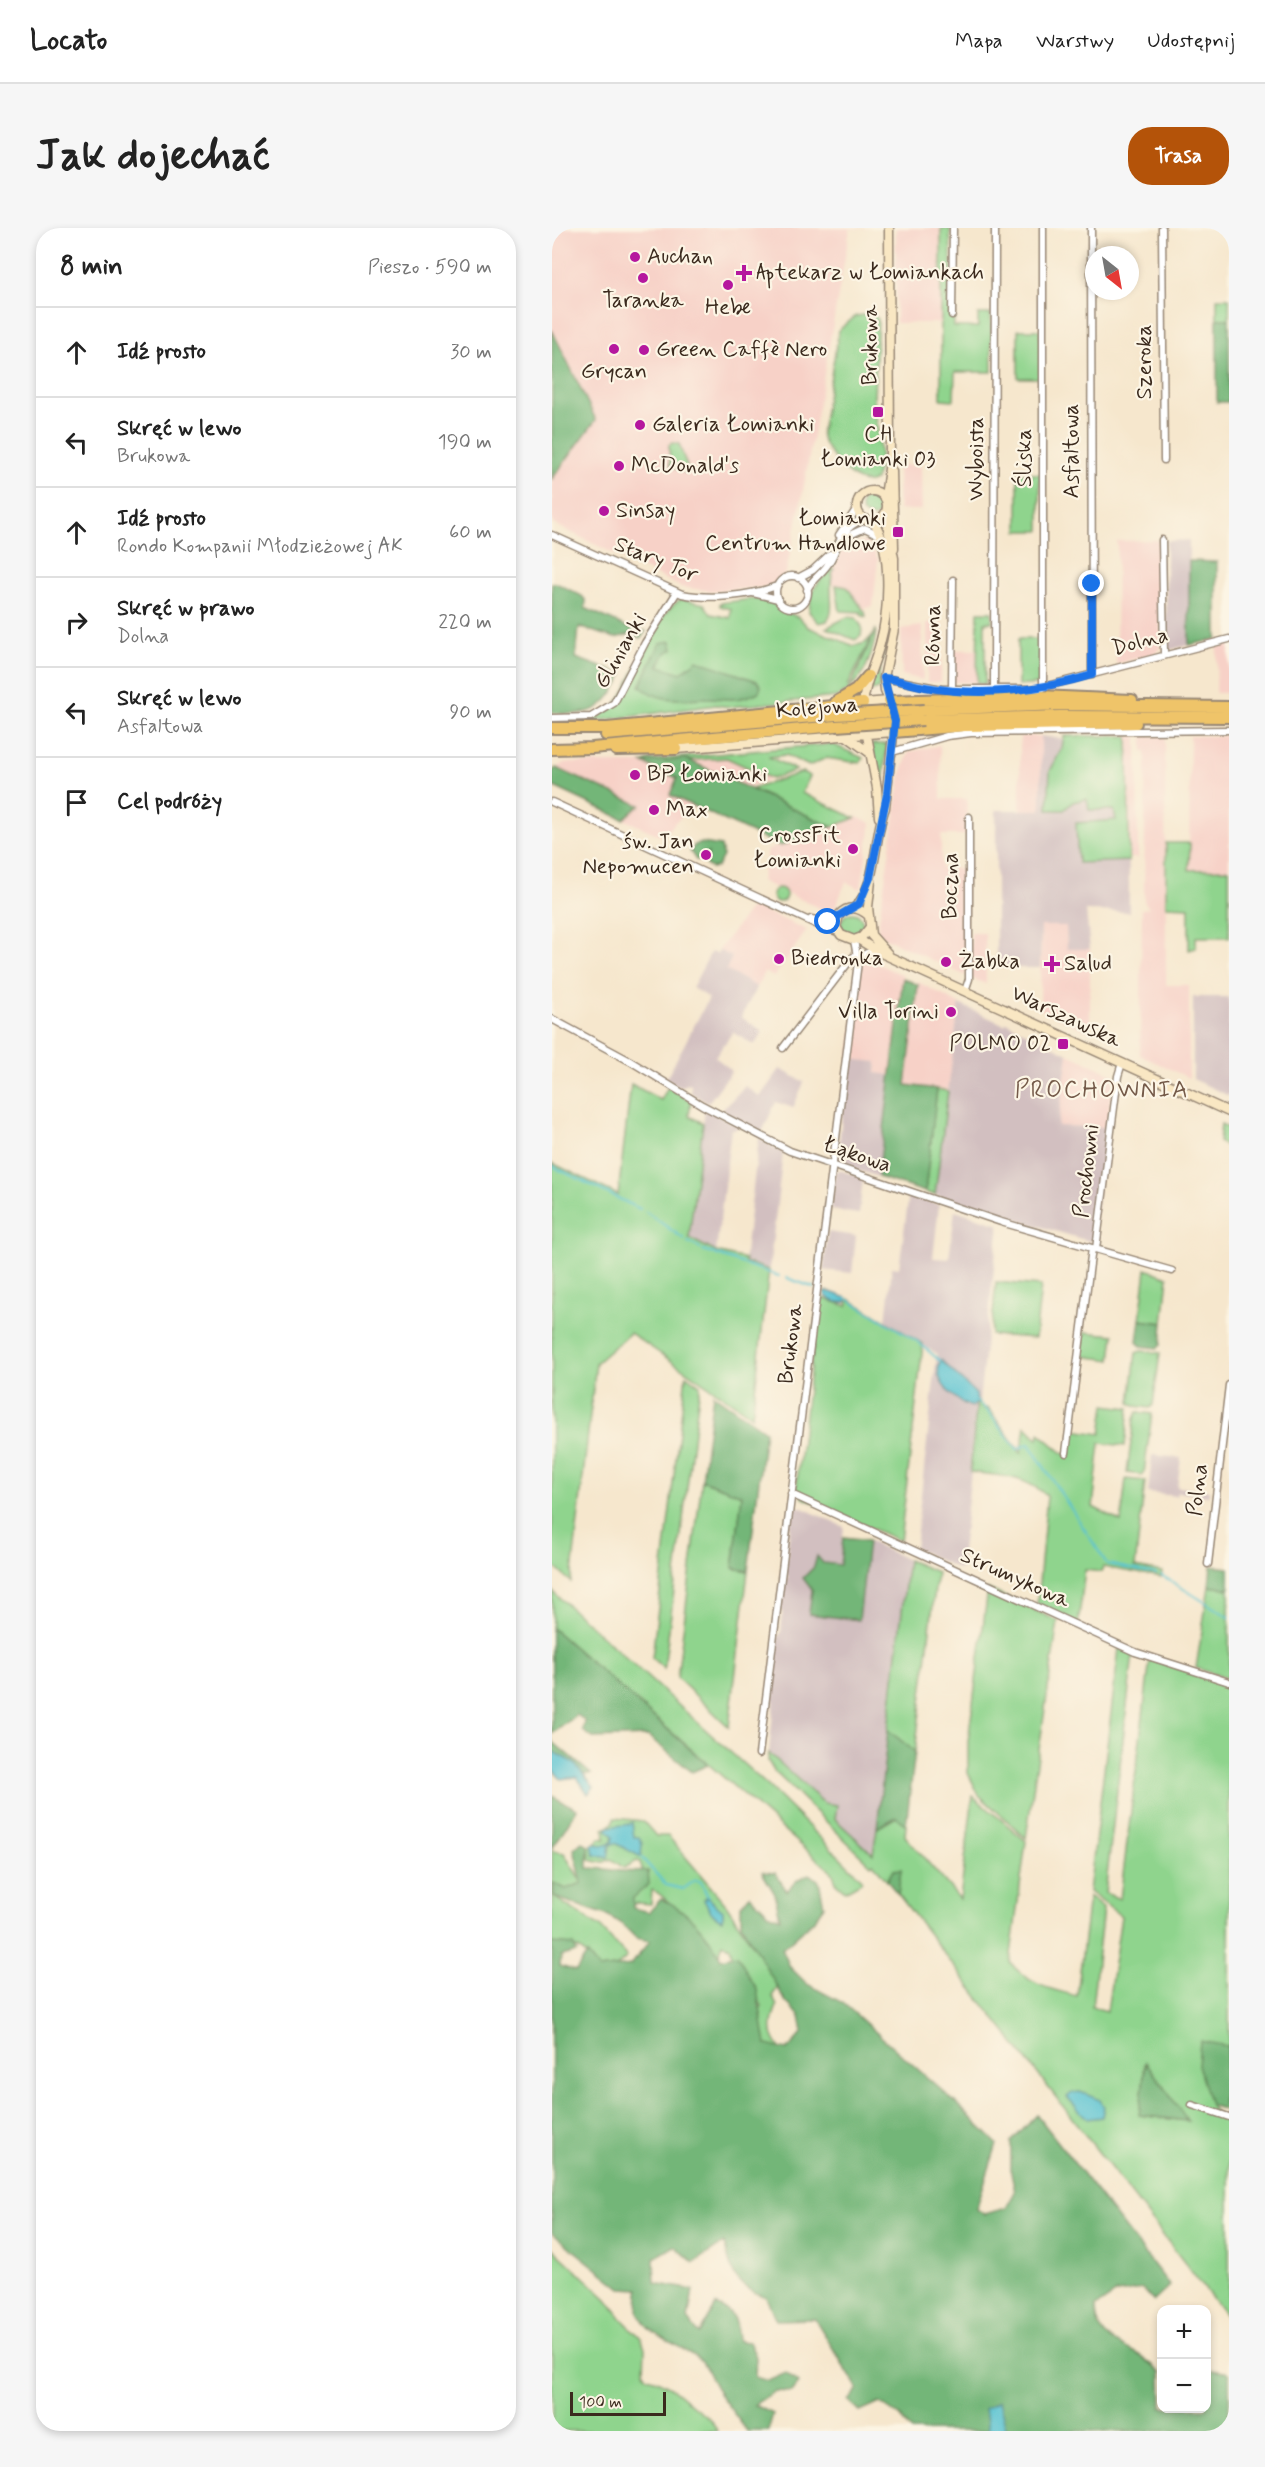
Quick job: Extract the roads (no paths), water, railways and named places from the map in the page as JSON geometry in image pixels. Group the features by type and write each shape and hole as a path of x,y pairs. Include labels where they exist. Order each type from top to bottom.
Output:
{"highway":[{"path":"830,705 848,695 868,676"},
{"path":"889,701 1104,697 1147,701 1169,706"},
{"path":"552,728 607,728 863,703"},
{"name":"Kolejowa","path":"552,749 592,748 923,715 1060,705 1229,707"},
{"name":"Kolejowa","path":"923,715 1229,717"},
{"path":"894,732 964,726 1108,724 1178,717"},
{"name":"Kolejowa","path":"552,735 610,735 839,725"},
{"path":"592,748 632,752 676,749"}],"street":[{"name":"Brukowa","path":"885,496 890,462 889,228"},
{"path":"952,315 953,228"},
{"name":"Wyboista","path":"994,690 995,228"},
{"name":"Śliska","path":"1043,228 1043,688"},
{"name":"Asfaltowa","path":"1091,228 1092,675"},
{"name":"Szeroka","path":"1162,228 1164,460"},
{"name":"Brukowa","path":"875,490 890,462"},
{"path":"552,802 822,927 838,932 844,938 856,939 870,927 868,916 870,878 880,820 885,808 895,717 884,678 894,629 894,485 890,462"},
{"path":"838,542 841,530 857,508 861,495 875,490 885,496 888,504 885,514 893,551"},
{"path":"857,508 881,536 886,558 881,640 868,676 863,703 880,820"},
{"path":"833,551 813,570 798,578 786,577 777,586 777,599 784,606 796,607 804,602 814,577 826,566 838,542 852,525 885,514"},
{"path":"838,542 866,528 881,536"},
{"name":"Stary Tor","path":"552,535 677,592 704,597 752,593 777,586"},
{"path":"1162,540 1164,654"},
{"path":"798,578 807,590"},
{"name":"Równa","path":"952,580 952,690"},
{"name":"Glinianki","path":"552,718 576,720 591,717 614,703 645,643 677,592"},
{"name":"Stary Tor","path":"752,593 777,599"},
{"name":"Dolna","path":"884,678 952,690 1043,688 1164,654 1229,639"},
{"path":"863,703 889,701"},
{"path":"676,749 839,725 866,733 894,732"},
{"path":"839,725 871,753"},
{"path":"892,752 947,736 971,733 1229,730"},
{"name":"Boczna","path":"965,991 969,979 969,817"},
{"path":"808,919 828,922 837,918 844,910 854,908 859,904 870,878"},
{"path":"854,908 868,916"},
{"path":"837,918 838,932"},
{"name":"Warszawska","path":"870,927 873,939 889,954"},
{"name":"Brukowa","path":"759,1754 857,956 856,939"},
{"name":"Warszawska","path":"856,939 879,952"},
{"name":"Warszawska","path":"857,956 879,952 889,954 1229,1112"},
{"path":"783,1048 850,959 857,956"},
{"name":"Łąkowa","path":"552,1019 780,1146 832,1166 1001,1222 1172,1271"},
{"name":"Prochowni","path":"1066,1453 1118,1076 1122,1063"},
{"name":"Polna","path":"1208,1564 1229,1385"},
{"name":"Strumykowa","path":"791,1494 1135,1652 1229,1682"},
{"path":"1192,2105 1229,2117"}],"water":[{"path":"828,1291 847,1298 846,1302 831,1299 824,1293"},
{"path":"941,1360 976,1394 977,1403 972,1407 958,1400 941,1382 938,1367"},
{"path":"552,1751 574,1763 594,1787 588,1794 577,1777 561,1779 552,1769"},
{"path":"632,1822 634,1837 639,1837 642,1844 641,1857 615,1843 610,1845 608,1858 594,1855 592,1844 607,1845 612,1842 613,1836 606,1829"},
{"path":"706,1897 723,1911 723,1920 712,1913 704,1900"},
{"path":"1080,2092 1100,2100 1104,2107 1102,2117 1087,2119 1067,2097 1072,2093"},
{"path":"999,2401 1007,2431 988,2431 985,2408"}],"waterway":[{"path":"552,1166 640,1209"},
{"path":"646,1212 684,1239"},
{"path":"688,1242 700,1248"},
{"path":"703,1250 779,1276"},
{"path":"787,1278 815,1288"},
{"path":"846,1298 917,1341 940,1361"},
{"path":"976,1401 986,1409 1017,1449 1029,1444 1107,1564 1156,1574"},
{"path":"1161,1575 1229,1617"},
{"path":"641,1857 666,1885 683,1889 696,1880 701,1882 708,1897"}],"place":[{"name":"Auchan","path":"635,257"},
{"name":"Aptekarz w Łomiankach","path":"744,273"},
{"name":"Taranka","path":"643,278"},
{"name":"Hebe","path":"728,285"},
{"name":"Grycan","path":"614,349"},
{"name":"Green Caffè Nero","path":"644,350"},
{"name":"CH Łomianki 03","path":"878,412"},
{"name":"Galeria Łomianki","path":"640,425"},
{"name":"McDonald's","path":"619,466"},
{"name":"Sinsay","path":"604,511"},
{"name":"Łomianki Centrum Handlowe","path":"898,532"},
{"name":"BP Łomianki","path":"635,775"},
{"name":"Max","path":"654,810"},
{"name":"CrossFit Łomianki","path":"853,849"},
{"name":"św. Jan Nepomucen","path":"706,855"},
{"name":"Biedronka","path":"779,959"},
{"name":"Żabka","path":"946,962"},
{"name":"Salud","path":"1052,964"},
{"name":"Villa Torini","path":"951,1012"},
{"name":"POLMO 02","path":"1063,1044"}],"district":[{"name":"PROCHOWNIA","path":"1102,1090"}]}
